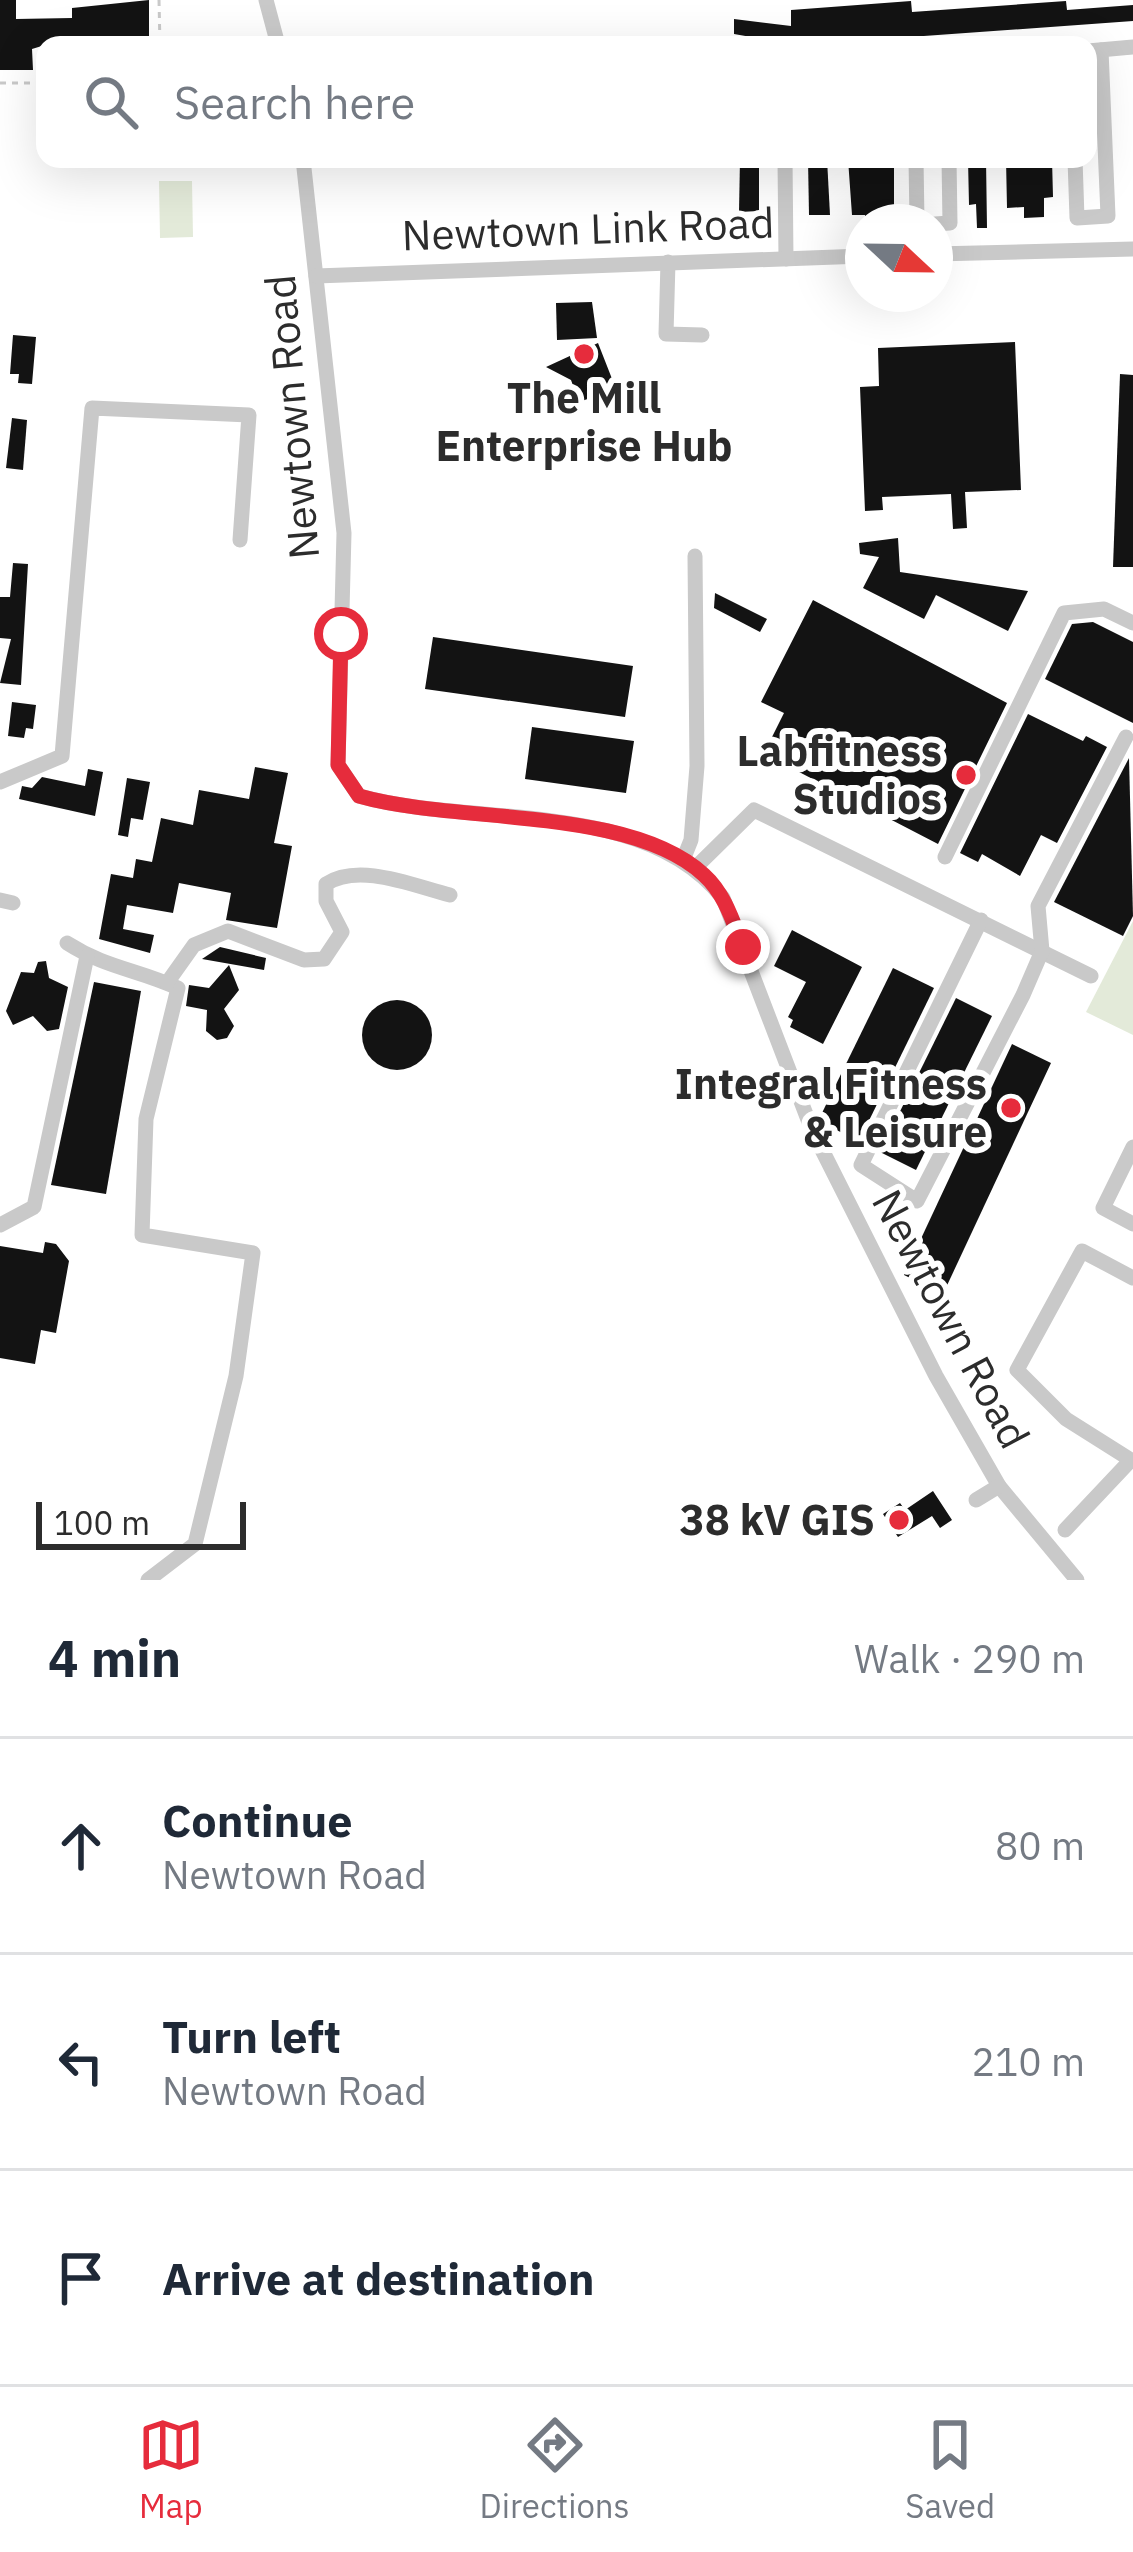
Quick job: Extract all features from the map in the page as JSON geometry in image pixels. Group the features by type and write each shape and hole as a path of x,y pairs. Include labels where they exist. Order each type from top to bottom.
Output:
{"street":[{"path":"266,0 276,36"},
{"path":"1097,50 1133,47"},
{"path":"1075,168 1077,218 1108,216 1097,107"},
{"name":"Newtown Road","path":"304,168 344,533 338,765 359,796 398,807 603,830 652,842 689,864 723,898 812,1130 936,1376 999,1486 1077,1580"},
{"path":"785,168 786,259"},
{"path":"916,168 916,204"},
{"path":"949,168 950,204"},
{"path":"953,254 1133,249"},
{"name":"Newtown Link Road","path":"316,276 845,257"},
{"path":"668,262 666,334 702,335"},
{"path":"0,782 62,756 92,408 249,415 240,540"},
{"path":"689,864 697,766 695,556"},
{"path":"945,856 1064,614 1104,609 1133,623"},
{"path":"981,920 861,1165 917,1201 1042,951 1039,906 1126,736"},
{"path":"689,864 754,810 1091,976"},
{"path":"167,983 194,945 228,932 304,960 324,959 341,932 326,901 326,884 338,877 366,875 450,895"},
{"path":"67,943 102,965 140,971 178,988 146,1119 142,1235 253,1253 236,1376 194,1544 148,1580"},
{"path":"0,1225 34,1207 88,956"},
{"path":"1133,1148 1103,1208 1133,1223"},
{"path":"1065,1530 1132,1460 1066,1418 1017,1370 1082,1251 1133,1278"},
{"path":"976,1501 999,1486"}],"path":[{"path":"159,0 160,36"},
{"path":"0,83 36,83"}],"green space":[{"path":"159,181 192,181 193,237 160,238"},
{"path":"1133,921 1133,1035 1086,1012"}],"building":[{"path":"0,0 16,0 16,19 72,18 72,8 149,0 149,36 36,36 33,70 0,70"},
{"path":"911,1 912,12 1066,1 1067,10 1133,5 1133,21 924,36 734,34 734,19 791,26 791,10"},
{"path":"740,168 759,168 759,211 739,212"},
{"path":"808,168 827,168 830,215 809,215"},
{"path":"849,168 894,168 894,204 851,204"},
{"path":"968,168 986,168 987,228 977,228 976,204 969,205"},
{"path":"1006,168 1052,168 1053,197 1044,198 1044,217 1024,218 1024,207 1007,208"},
{"path":"592,302 597,338 557,340 556,303"},
{"path":"13,335 36,337 32,384 18,383 19,374 10,374"},
{"path":"1015,342 1021,490 965,492 967,528 953,529 951,494 882,497 883,510 865,511 860,387 879,386 878,348"},
{"path":"598,343 616,389 579,402 571,380 546,367"},
{"path":"1120,374 1133,375 1133,567 1113,567"},
{"path":"12,418 27,420 23,470 6,468"},
{"path":"898,538 900,572 1028,591 1008,631 936,595 924,619 863,588 879,557 860,554 859,543"},
{"path":"13,563 28,564 21,685 0,683 11,639 0,638 0,597 10,597"},
{"path":"715,593 767,619 760,632 714,608"},
{"path":"813,600 1007,703 938,844 774,759 769,743 784,713 761,702"},
{"path":"1093,622 1133,642 1133,723 1045,679 1072,624"},
{"path":"433,637 633,666 625,717 425,689"},
{"path":"12,702 36,705 33,729 26,728 24,738 8,736"},
{"path":"1028,714 1083,741 1086,736 1107,747 1057,843 1041,835 1020,876 982,854 978,862 960,853"},
{"path":"532,727 634,741 626,793 525,779"},
{"path":"1129,758 1133,916 1123,936 1054,902"},
{"path":"255,767 288,773 274,843 292,846 277,928 226,920 231,893 179,883 173,913 127,905 123,929 154,935 150,953 99,939 111,874 133,878 136,859 152,862 161,818 193,825 199,790 249,799"},
{"path":"88,769 103,772 95,816 19,799 22,786 32,788 42,777 85,786"},
{"path":"127,778 150,782 143,820 131,818 128,837 118,835"},
{"path":"792,930 862,967 823,1044 790,1027 793,1020 788,1017 806,982 774,966"},
{"path":"220,947 266,958 264,970 202,959"},
{"path":"46,961 49,978 68,987 59,1029 47,1031 33,1016 13,1025 6,1011 21,972 34,973 38,962"},
{"path":"229,965 239,990 224,1009 234,1026 227,1038 217,1040 206,1031 207,1010 186,1006 189,985 209,988"},
{"path":"893,968 934,988 859,1141 822,1123 820,1117"},
{"path":"94,982 141,991 106,1194 51,1185"},
{"path":"956,998 992,1016 916,1170 880,1152"},
{"path":"397,1000 422,1010 432,1035 422,1060 397,1070 372,1060 362,1035 372,1010"},
{"path":"1012,1044 1051,1063 943,1294 904,1275"},
{"path":"45,1242 56,1244 69,1261 56,1333 41,1330 35,1364 0,1358 0,1246 43,1253"},
{"path":"933,1491 952,1520 940,1528 932,1516 898,1537 883,1514 900,1503 905,1510"}],"place":[{"name":"The Mill Enterprise Hub","path":"584,354"},
{"name":"Labfitness Studios","path":"966,775"},
{"name":"Integral Fitness & Leisure","path":"1011,1108"},
{"name":"38 kV GIS","path":"899,1520"}],"route":[{"path":"341,634 338,765 359,796 398,807 603,830 652,842 705,875 723,898 743,947"}]}
